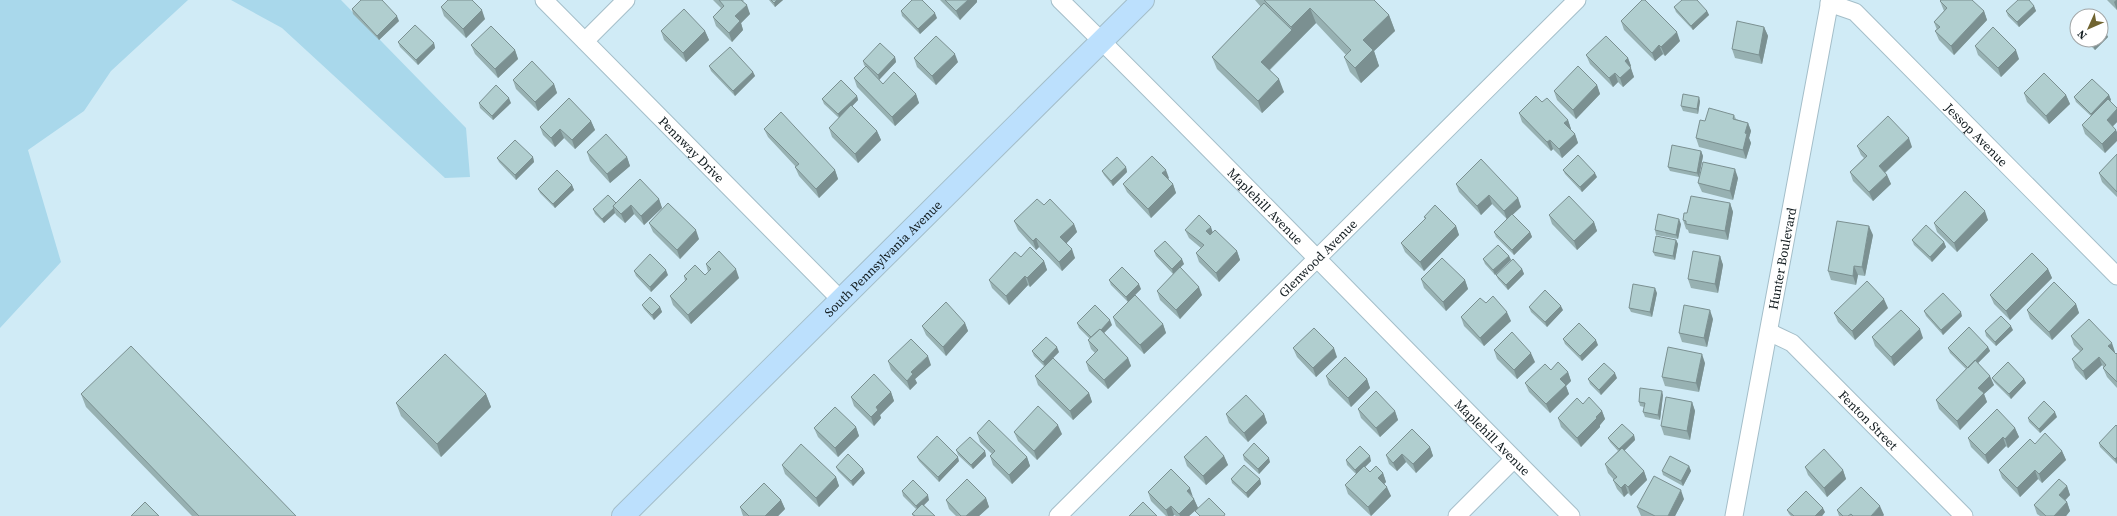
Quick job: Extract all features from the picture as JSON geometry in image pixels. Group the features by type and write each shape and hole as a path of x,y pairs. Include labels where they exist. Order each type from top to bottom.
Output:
{"main road":[{"name":"South Pennsylvania Avenue","path":"623,516 1143,0"}],"street":[{"name":"Pennway Drive","path":"544,0 840,299"},
{"path":"585,41 626,0"},
{"name":"Maplehill Avenue","path":"1060,0 1572,516"},
{"name":"Glenwood Avenue","path":"1058,516 1577,0"},
{"name":"Jessop Avenue","path":"1830,2 1855,12 2117,276"},
{"name":"Hunter Boulevard","path":"1734,516 1830,2"},
{"name":"Fenton Street","path":"1769,332 1792,343 1964,516"},
{"path":"1457,516 1514,458"}],"shaded area":[{"path":"0,0 188,0 111,71 84,111 28,150 61,262 0,328"},
{"path":"231,0 341,0 466,128 470,177 445,178 282,28"}],"building":[{"path":"361,0 382,0 397,16 377,36 352,9"},
{"path":"448,0 472,0 482,10 463,29 441,7"},
{"path":"719,0 741,0 747,5 735,16 740,21 729,33 713,17 724,6"},
{"path":"912,0 922,0 935,13 918,29 901,11"},
{"path":"945,0 968,0 956,11"},
{"path":"1264,0 1374,0 1389,15 1363,40 1373,50 1355,68 1344,57 1351,50 1310,8 1291,27"},
{"path":"1642,0 1645,0 1677,32 1661,47 1659,45 1652,53 1621,21"},
{"path":"1682,0 1697,0 1707,11 1691,26 1674,7"},
{"path":"1972,0 1984,11 1951,46 1935,31 1940,27 1934,22 1947,8 1940,1"},
{"path":"2018,0 2029,0 2034,6 2017,22 2006,11"},
{"path":"1264,3 1292,30 1261,62 1279,79 1258,101 1212,57"},
{"path":"684,9 705,31 683,53 661,31"},
{"path":"1737,21 1764,27 1759,55 1732,49"},
{"path":"415,25 434,43 416,60 398,42"},
{"path":"491,26 515,50 495,69 471,45"},
{"path":"1993,27 2016,50 1998,68 1975,46"},
{"path":"936,36 955,54 932,76 914,58"},
{"path":"1606,36 1628,58 1625,61 1631,68 1620,78 1615,73 1609,78 1586,55"},
{"path":"880,43 895,57 878,75 863,61"},
{"path":"730,47 753,72 733,91 709,66"},
{"path":"532,61 554,84 535,102 513,80"},
{"path":"866,66 883,84 894,72 916,94 892,117 854,78"},
{"path":"1578,66 1597,85 1573,110 1554,91"},
{"path":"2044,73 2066,95 2046,116 2024,93"},
{"path":"2092,79 2109,95 2091,114 2074,97"},
{"path":"841,80 857,96 838,114 822,99"},
{"path":"496,85 509,98 492,116 479,103"},
{"path":"1683,94 1699,97 1697,109 1681,106"},
{"path":"1536,96 1542,102 1547,98 1568,120 1564,123 1575,134 1559,149 1550,140 1547,142 1519,113"},
{"path":"569,98 591,121 572,140 560,129 551,138 540,127"},
{"path":"2108,99 2117,108 2107,120 2116,130 2102,144 2082,125"},
{"path":"851,105 877,131 855,154 829,128"},
{"path":"1709,108 1734,115 1733,119 1748,123 1743,150 1696,138 1700,120 1705,121"},
{"path":"781,112 835,170 816,189 795,167 799,164 764,129"},
{"path":"1888,116 1909,138 1879,166 1887,175 1869,192 1850,172 1867,156 1857,146"},
{"path":"606,134 627,157 607,174 587,152"},
{"path":"515,140 533,157 515,175 497,158"},
{"path":"1672,145 1701,151 1697,173 1668,167"},
{"path":"2117,154 2117,192 2099,173"},
{"path":"1578,155 1595,173 1580,187 1563,170"},
{"path":"1152,156 1166,170 1162,173 1173,184 1148,209 1123,184"},
{"path":"1117,157 1126,167 1111,181 1102,171"},
{"path":"1481,159 1518,198 1504,211 1489,195 1477,206 1456,184"},
{"path":"1703,162 1735,169 1730,191 1698,183"},
{"path":"557,170 572,185 553,204 538,189"},
{"path":"640,179 659,199 641,216 631,205 621,214 613,206"},
{"path":"1965,191 1985,211 1954,243 1934,223"},
{"path":"608,195 616,203 613,206 614,208 602,219 593,209"},
{"path":"1569,196 1594,222 1574,241 1549,215"},
{"path":"1691,196 1730,203 1725,231 1686,224 1686,221 1683,220 1684,213 1687,213"},
{"path":"1037,199 1044,205 1050,199 1074,224 1060,237 1072,249 1059,262 1036,238 1033,241 1014,221"},
{"path":"668,203 696,230 677,250 649,223"},
{"path":"1435,205 1456,226 1420,262 1401,243 1426,218 1424,217"},
{"path":"1512,214 1530,232 1512,250 1494,232"},
{"path":"1658,214 1679,219 1676,235 1655,230"},
{"path":"1199,215 1211,227 1206,231 1210,235 1215,230 1237,251 1216,273 1196,253 1204,245 1185,230"},
{"path":"1837,221 1869,226 1862,267 1854,266 1853,276 1828,271"},
{"path":"1926,225 1944,242 1930,257 1912,240"},
{"path":"1656,236 1676,240 1673,256 1653,252"},
{"path":"1165,241 1182,259 1172,269 1154,251"},
{"path":"1498,245 1509,256 1493,270 1483,259"},
{"path":"1030,247 1044,261 1027,278 1025,276 1006,296 989,280 1015,252 1021,257"},
{"path":"719,251 736,269 688,315 670,296 687,279 684,276 695,265 705,275 711,269 706,264"},
{"path":"1693,251 1720,256 1715,284 1688,279"},
{"path":"2032,253 2048,269 2006,311 1990,295"},
{"path":"650,254 666,270 650,287 634,271"},
{"path":"1442,258 1465,280 1443,302 1421,279"},
{"path":"1513,259 1522,269 1506,285 1496,275"},
{"path":"1122,267 1139,284 1126,297 1109,280"},
{"path":"1180,267 1199,287 1176,310 1157,291"},
{"path":"1867,281 1884,299 1852,331 1834,313"},
{"path":"2054,282 2076,304 2049,332 2027,310"},
{"path":"1633,284 1655,288 1650,312 1629,308"},
{"path":"1545,290 1561,306 1545,322 1529,307"},
{"path":"1943,293 1961,312 1941,330 1924,311"},
{"path":"1135,295 1163,324 1140,345 1113,317"},
{"path":"1493,296 1507,312 1480,338 1461,317 1480,298 1486,303"},
{"path":"650,297 660,307 652,315 642,305"},
{"path":"946,302 965,323 943,347 922,326"},
{"path":"1095,305 1110,320 1101,330 1100,329 1091,337 1077,323"},
{"path":"1684,305 1710,310 1704,338 1679,333"},
{"path":"1901,310 1920,329 1891,357 1872,337"},
{"path":"2001,316 2011,326 1995,342 1985,331"},
{"path":"2089,319 2112,343 2108,346 2116,354 2117,353 2117,382 2103,368 2106,365 2099,357 2083,371 2072,359 2083,349 2071,336"},
{"path":"1579,323 1596,340 1580,356 1563,339"},
{"path":"1969,327 1988,347 1968,368 1948,348"},
{"path":"1314,328 1334,348 1313,368 1293,348"},
{"path":"1100,329 1128,358 1104,380 1086,362 1098,350 1088,340"},
{"path":"1512,332 1531,353 1514,370 1494,350"},
{"path":"1046,337 1057,347 1043,362 1032,351"},
{"path":"911,339 928,356 911,372 913,374 907,381 888,361"},
{"path":"131,346 296,516 199,516 81,394"},
{"path":"1668,347 1702,354 1696,383 1662,377"},
{"path":"445,354 486,394 437,444 396,403"},
{"path":"1345,357 1367,379 1348,398 1326,376"},
{"path":"1053,358 1089,393 1070,411 1035,376"},
{"path":"1975,360 1990,376 1978,388 1984,393 1957,421 1936,400"},
{"path":"1558,362 1568,372 1560,379 1566,385 1546,404 1525,383 1545,364 1551,370"},
{"path":"2008,362 2024,379 2009,394 1992,378"},
{"path":"1604,363 1615,373 1599,390 1588,379"},
{"path":"874,374 891,392 876,407 878,410 871,417 851,397"},
{"path":"1640,388 1662,391 1658,415 1643,412 1645,403 1639,402"},
{"path":"1376,391 1395,411 1376,428 1358,409"},
{"path":"1246,395 1264,414 1244,433 1226,414"},
{"path":"1589,397 1602,411 1577,438 1558,418 1577,398 1583,404"},
{"path":"1666,397 1692,402 1687,431 1661,426"},
{"path":"2044,401 2055,412 2039,429 2028,418"},
{"path":"1038,406 1058,425 1034,451 1014,432"},
{"path":"835,407 856,427 835,448 814,428"},
{"path":"1997,409 2015,428 2005,439 2003,437 1985,455 1968,438"},
{"path":"989,420 1027,457 1009,475 990,456 995,451 977,433"},
{"path":"1622,424 1634,435 1619,449 1608,438"},
{"path":"2116,425 2117,457 2115,459 2099,443"},
{"path":"1412,429 1430,447 1413,464 1402,454 1393,463 1386,455"},
{"path":"2045,433 2062,451 2039,474 2035,470 2017,488 1999,470 2030,439 2035,444"},
{"path":"937,436 958,457 938,477 917,457"},
{"path":"1206,436 1224,456 1203,476 1184,457"},
{"path":"970,437 985,451 971,465 956,450"},
{"path":"1254,443 1269,458 1258,469 1243,455"},
{"path":"801,444 836,477 816,498 782,465"},
{"path":"1360,446 1370,456 1355,470 1346,460"},
{"path":"1622,448 1644,471 1628,487 1625,484 1621,488 1613,480 1617,477 1605,464"},
{"path":"1824,449 1843,470 1824,488 1805,467"},
{"path":"848,454 863,469 851,481 836,467"},
{"path":"1670,456 1689,466 1681,481 1662,471"},
{"path":"1244,465 1260,479 1246,493 1231,479"},
{"path":"1364,466 1370,472 1376,466 1383,473 1378,478 1387,487 1368,507 1345,485"},
{"path":"1171,469 1190,488 1187,491 1194,499 1179,514 1171,506 1166,510 1148,492"},
{"path":"1654,476 1681,490 1668,516 1655,516 1637,507"},
{"path":"967,479 986,498 966,516 961,516 946,500"},
{"path":"2059,479 2067,486 2059,495 2067,502 2054,516 2046,516 2034,505"},
{"path":"913,480 928,495 916,506 902,491"},
{"path":"764,483 781,500 765,516 749,516 740,507"},
{"path":"1861,487 1880,506 1871,516 1853,516 1851,514 1848,516 1843,516 1837,510"},
{"path":"1806,491 1823,508 1815,516 1794,516 1787,510"},
{"path":"1209,498 1225,514 1224,516 1200,516 1195,511"},
{"path":"145,502 159,516 131,516"},
{"path":"1143,502 1157,516 1129,516"},
{"path":"922,504 935,516 915,516 912,514"}]}
